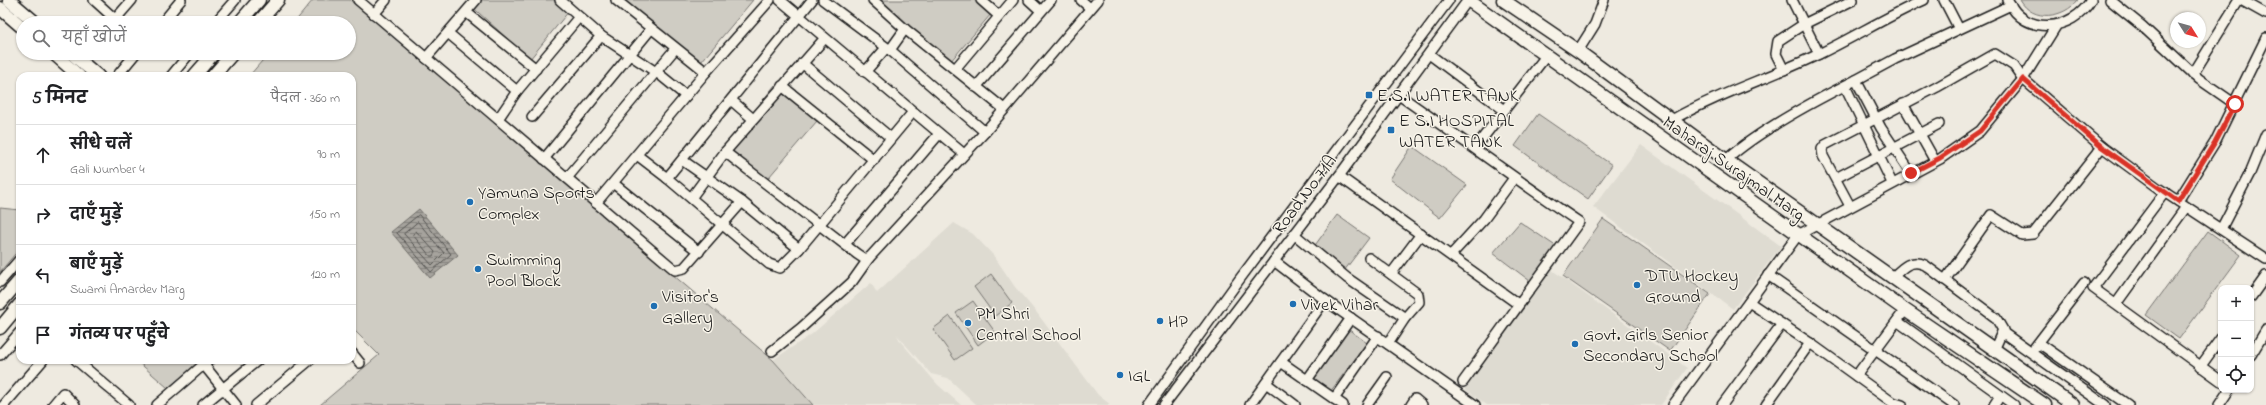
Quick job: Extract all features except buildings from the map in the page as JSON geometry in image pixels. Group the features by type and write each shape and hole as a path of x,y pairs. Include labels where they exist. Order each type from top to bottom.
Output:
{"main road":[{"path":"9,0 28,16"},
{"path":"245,16 259,0"},
{"name":"Maharaj Surajmal Marg","path":"1468,0 1904,310 2045,405"},
{"path":"1503,0 1578,51 1726,160 2073,405"},
{"path":"263,16 273,2"},
{"path":"0,8 16,22"},
{"path":"61,60 74,72"},
{"path":"87,60 95,72"},
{"path":"197,72 208,60"},
{"path":"216,72 227,60"},
{"path":"0,303 16,285"},
{"path":"0,328 16,311"}],"street":[{"path":"94,0 109,16"},
{"path":"118,16 132,0"},
{"path":"168,16 181,0"},
{"path":"221,16 235,0"},
{"path":"358,0 675,270 684,268 742,202"},
{"path":"374,14 386,0"},
{"path":"426,58 476,0"},
{"path":"560,0 601,36 656,72 686,96"},
{"path":"616,0 675,49 706,72"},
{"path":"596,203 706,72 770,0"},
{"path":"780,0 964,154"},
{"path":"667,178 812,0"},
{"path":"823,0 888,49 985,132"},
{"path":"873,0 905,29 1004,109"},
{"path":"980,0 999,16"},
{"path":"956,69 1013,0"},
{"path":"1029,0 1041,11"},
{"path":"976,87 1051,0"},
{"path":"1081,0 1090,8"},
{"path":"772,351 801,328 852,282 869,258 985,132 1098,0"},
{"name":"Road No 71A","path":"1149,405 1238,280 1449,0"},
{"name":"Road No 71A","path":"1164,405 1339,176 1468,0"},
{"path":"1578,51 1595,24 1604,0"},
{"path":"1792,0 1819,54"},
{"path":"1784,70 1776,54 1776,44 1781,38 1804,24 1853,0"},
{"path":"1672,120 1724,93 1784,70 1819,54 1888,16 1924,0"},
{"path":"1944,0 1959,29"},
{"path":"1726,160 1737,150 1770,129 1845,86 2010,2 2021,16 2030,22 2046,26 2056,26 2077,17 2091,0"},
{"path":"2110,0 2142,26 2193,74 2235,104"},
{"path":"2193,74 2240,0 2266,14"},
{"path":"466,12 536,69"},
{"path":"498,119 517,91 579,17"},
{"path":"1676,404 1798,235 1935,161 1980,131 2023,79 2056,26"},
{"path":"544,159 560,137 651,29"},
{"path":"865,72 905,29"},
{"path":"448,34 517,91"},
{"path":"532,118 601,36"},
{"path":"690,198 724,152 825,38"},
{"path":"2178,201 2215,142 2235,104 2266,38"},
{"path":"567,178 675,49"},
{"path":"1429,54 1504,110"},
{"path":"1850,206 1823,156 1823,146 1995,54 2014,66 2023,79 2102,147 2186,207 2265,256"},
{"path":"1475,148 1546,56"},
{"path":"120,72 130,60"},
{"path":"174,72 184,60"},
{"path":"802,63 891,138"},
{"path":"1856,80 1876,118 1911,173"},
{"path":"782,86 874,160"},
{"path":"1845,86 1877,155 1892,183"},
{"path":"1399,95 1475,148 1514,178 1579,222 1518,304 1463,382"},
{"path":"731,100 753,119"},
{"path":"1903,104 1935,161"},
{"path":"636,155 667,178 773,266 782,266 799,249 913,112"},
{"path":"1836,178 1877,155 1939,124"},
{"path":"846,244 939,134"},
{"path":"2221,229 2250,173 2266,134"},
{"path":"1945,280 1991,216 2022,235 2033,234 2102,147"},
{"path":"724,152 863,258 869,258"},
{"path":"682,160 742,202 799,249"},
{"path":"1339,176 1518,304"},
{"path":"1451,255 1484,219 1514,178"},
{"path":"613,183 699,252"},
{"path":"2165,192 2093,288 2218,379"},
{"path":"2116,304 2186,207"},
{"path":"1294,234 1347,278 1405,318"},
{"path":"1391,274 1421,234"},
{"path":"1369,258 1418,294 1420,298 1419,302 1405,318 1388,344"},
{"path":"1274,261 1325,300 1378,336 1464,402 1475,405"},
{"path":"1892,278 1908,264 1919,262 1945,280 1996,318 2001,325 2002,332 1994,350"},
{"path":"0,282 16,264"},
{"path":"1768,275 1873,350 1954,405"},
{"path":"2254,293 2266,276"},
{"path":"2031,353 2084,283"},
{"path":"1250,405 1325,300"},
{"path":"1749,302 1810,343 1892,402 1901,405"},
{"path":"1856,376 1873,350 1897,321 1904,310"},
{"path":"1307,380 1351,318"},
{"path":"1897,321 2014,405"},
{"path":"1722,405 1782,324"},
{"path":"2254,350 2266,330"},
{"path":"2002,332 2105,405"},
{"path":"1334,399 1378,336"},
{"path":"0,355 16,337"},
{"path":"2200,367 2218,342"},
{"path":"1766,405 1810,343"},
{"path":"2039,343 2128,405"},
{"path":"356,358 360,363"},
{"path":"1281,362 1342,405"},
{"path":"1971,375 1982,362"},
{"path":"4,405 40,364"},
{"path":"82,364 129,405"},
{"path":"157,405 204,364"},
{"path":"207,364 222,389 236,405"},
{"path":"203,405 253,364"},
{"path":"256,405 305,364"},
{"path":"1367,405 1387,377"},
{"path":"1266,383 1295,405"},
{"path":"53,405 63,393 76,405"},
{"path":"2219,405 2227,393"},
{"path":"1994,405 2000,396"},
{"path":"1410,405 1415,399 1422,405"}],"shaded area":[{"name":"Yamuna Sports Complex","path":"313,0 350,0 773,360 813,405 320,405 379,355 356,332 356,72 252,72 263,60 356,60 356,16 300,16"},
{"path":"472,0 557,0 569,11 530,59 469,4"},
{"path":"624,0 753,0 701,62"},
{"path":"879,0 975,0 991,14 950,62"},
{"path":"2020,0 2078,0 2065,11 2057,14 2040,15 2026,7"},
{"path":"775,85 817,121 763,184 724,149"},
{"path":"1538,114 1612,165 1588,199 1515,146"},
{"path":"1641,145 1781,246 1733,309 1593,207"},
{"path":"1412,146 1467,185 1440,218 1390,179"},
{"path":"0,208 16,210 16,253 0,272"},
{"path":"1337,215 1369,238 1344,271 1313,248"},
{"name":"DTU Hockey Ground","path":"1603,219 1710,294 1670,351 1563,276"},
{"path":"1520,222 1557,247 1530,281 1493,253"},
{"name":"PM Shri Central School","path":"954,223 973,234 994,256 1015,287 1037,313 1098,395 1111,405 977,405 948,378 931,374 897,335 900,341 938,385 961,405 813,405 773,360 812,334 871,283 877,293"},
{"path":"2208,231 2241,255 2179,339 2146,315"},
{"name":"Govt. Girls Senior Secondary School","path":"1548,267 1687,368 1661,405 1487,405 1465,389"},
{"path":"991,274 1012,303 995,316 974,287"},
{"path":"973,301 995,332 978,345 956,313"},
{"path":"950,316 972,348 955,360 933,329"},
{"path":"1344,326 1367,343 1330,392 1307,375"},
{"path":"141,364 197,364 168,388"}],"water":[{"path":"419,209 458,255 430,278 391,232"}],"place":[{"name":"E.S.I WATER TANK","path":"1369,95"},
{"name":"E S.I HOSPITAL WATER TANK","path":"1391,130"},
{"name":"Yamuna Sports Complex","path":"470,202"},
{"name":"Swimming Pool Block","path":"478,269"},
{"name":"DTU Hockey Ground","path":"1637,285"},
{"name":"Vivek Vihar","path":"1293,304"},
{"name":"Visitor's Gallery","path":"654,306"},
{"name":"HP","path":"1160,321"},
{"name":"PM Shri Central School","path":"968,323"},
{"name":"Govt. Girls Senior Secondary School","path":"1575,344"},
{"name":"IGL","path":"1120,375"}],"route":[{"path":"1911,173 1940,158 1980,131 2023,79 2102,147 2178,201 2215,142 2235,104"}]}
